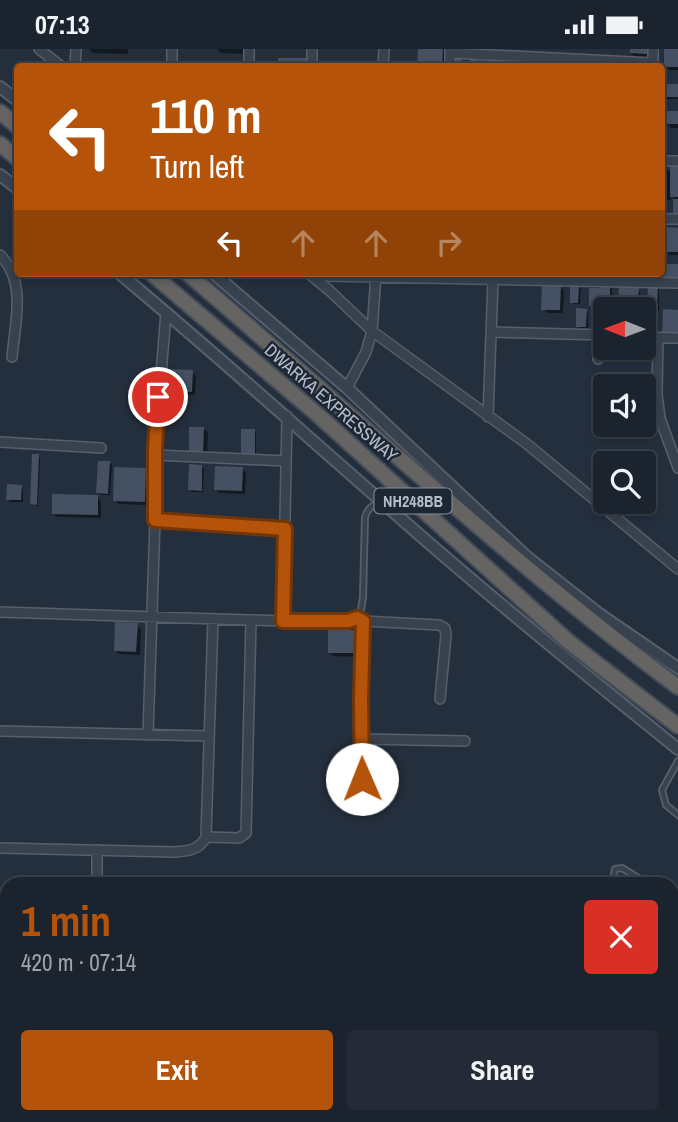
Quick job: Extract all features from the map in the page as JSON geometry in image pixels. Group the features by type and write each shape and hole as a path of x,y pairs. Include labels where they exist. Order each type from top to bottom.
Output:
{"highway":[{"path":"0,112 14,124"},
{"path":"0,144 14,156"},
{"name":"DWARKA EXPRESSWAY","path":"156,277 318,415 570,643 678,726"},
{"name":"DWARKA EXPRESSWAY","path":"192,277 333,398 451,505 618,642 678,687"}],"street":[{"path":"40,49 57,63"},
{"path":"450,51 624,63"},
{"path":"0,87 14,98"},
{"path":"0,174 14,186"},
{"path":"0,255 14,276"},
{"path":"12,358 17,295 14,277"},
{"path":"124,277 287,416 382,503 553,648 678,749"},
{"path":"218,277 347,388 527,557 598,613 678,669"},
{"path":"313,277 372,331 527,444 678,569"},
{"path":"347,388 366,352 372,331 376,277"},
{"path":"434,277 642,278 678,283"},
{"path":"488,417 493,279"},
{"path":"148,735 155,455 166,312"},
{"path":"492,332 593,335"},
{"path":"678,338 658,338 657,394 660,418 678,468"},
{"path":"283,621 287,416"},
{"path":"0,442 101,448"},
{"path":"155,455 286,461"},
{"path":"155,520 285,529"},
{"path":"0,612 283,621 360,620 439,625 444,628 446,643 440,699"},
{"path":"0,848 191,851 202,844 206,837 213,619"},
{"path":"206,837 239,838 246,833 251,620"},
{"path":"360,620 363,800"},
{"path":"0,731 209,736"},
{"path":"362,739 465,741"},
{"path":"97,850 97,877"}],"lane":[{"path":"360,620 365,517 368,509 382,503"},
{"path":"678,761 662,790 666,805 678,815"},
{"path":"613,877 615,869 622,868 637,877"}],"building":[{"path":"418,49 443,49 442,63 417,63"},
{"path":"630,49 647,49 647,54 630,53"},
{"path":"664,49 678,49 678,67 665,67"},
{"path":"451,55 462,55 462,63 451,63"},
{"path":"470,56 478,56 478,63 470,63"},
{"path":"278,58 306,58 306,63 278,63"},
{"path":"514,58 532,58 532,63 514,63"},
{"path":"319,61 340,62 340,63"},
{"path":"665,84 678,84 678,97 665,97"},
{"path":"665,111 678,111 678,124 665,124"},
{"path":"670,162 678,162 678,197 670,197"},
{"path":"665,166 666,166 665,195"},
{"path":"673,199 678,199 678,217 673,217"},
{"path":"665,227 678,228 678,252 665,252"},
{"path":"665,264 678,264 678,277 665,277"},
{"path":"648,284 658,285 657,309 656,297 647,297"},
{"path":"542,285 561,285 560,310 541,310"},
{"path":"570,285 579,285 578,303 570,303"},
{"path":"601,285 610,285 610,297 593,297 593,306 589,306 589,288 601,288"},
{"path":"619,286 639,288 638,297 618,297"},
{"path":"576,308 587,309 586,327 576,327"},
{"path":"663,309 678,310 678,334 662,333"},
{"path":"169,369 193,370 192,392 168,391"},
{"path":"189,427 204,427 203,455 189,454"},
{"path":"241,429 255,429 255,454 241,454"},
{"path":"32,454 39,454 37,505 30,504"},
{"path":"98,461 110,461 108,494 96,493"},
{"path":"189,464 202,465 202,491 188,490"},
{"path":"215,466 243,467 242,491 214,490"},
{"path":"114,467 146,468 145,502 113,501"},
{"path":"7,484 22,485 21,500 6,500"},
{"path":"52,494 98,495 98,515 52,514"},
{"path":"115,622 138,623 136,652 114,651"},
{"path":"328,630 355,630 355,653 328,653"}],"route":[{"path":"158,397 155,520 285,529 283,621 348,621 357,618 363,621 362,779"}]}
